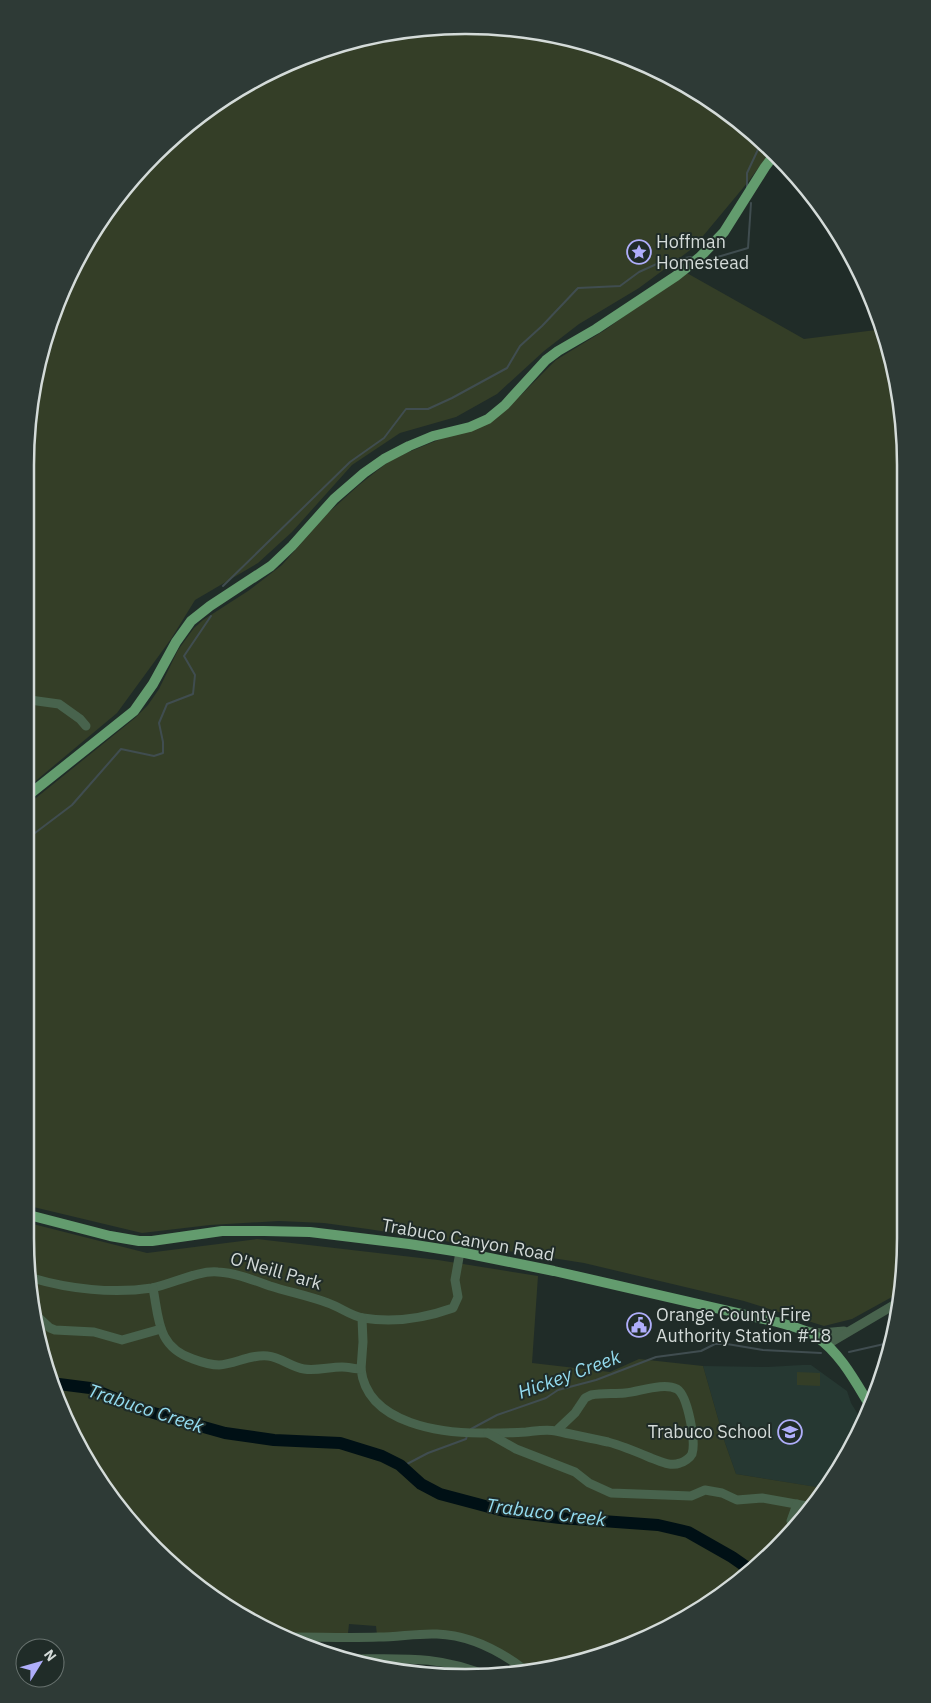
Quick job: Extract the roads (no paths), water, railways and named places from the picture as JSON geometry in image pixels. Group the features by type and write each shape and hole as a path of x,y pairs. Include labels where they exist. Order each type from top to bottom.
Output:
{"main road":[{"path":"34,791 134,711 153,684 176,642 191,621 210,606 271,566 292,546 334,499 359,478 384,459 409,446 433,436 470,427 488,419 505,405 546,360 676,276 700,257 724,232 770,159"},
{"name":"Trabuco Canyon Road","path":"34,1216 110,1236 139,1241 152,1241 222,1231 310,1232 460,1252 563,1273 777,1322 804,1330 826,1345 845,1368 866,1399"}],"street":[{"path":"34,701 59,704 80,719 86,726"},
{"name":"O'Neill Park","path":"36,1279 88,1289 126,1291 153,1288 218,1271 241,1276 328,1303 362,1318 406,1320 453,1308 458,1297 455,1280 460,1252"},
{"path":"153,1288 161,1329 167,1343 183,1356 219,1365 252,1357 269,1356 301,1369 314,1370 343,1367 361,1370"},
{"path":"826,1345 892,1306"},
{"path":"362,1318 364,1342 361,1370 362,1380 368,1393 377,1403 398,1418 418,1426 463,1433 556,1431 610,1442 665,1464 680,1463 690,1457 692,1452 692,1433 686,1402 678,1390 670,1387 627,1393 591,1395 585,1398 575,1413 556,1431"},
{"path":"42,1320 55,1330 94,1332 118,1340 161,1329"},
{"path":"804,1330 821,1333 849,1330"},
{"path":"488,1433 516,1449 575,1472 589,1483 611,1493 691,1496 705,1490 722,1493 737,1500 762,1498 804,1505"},
{"path":"797,1504 802,1507"},
{"path":"791,1521 797,1504"},
{"path":"303,1637 365,1638 425,1634 449,1635 481,1644 519,1666"},
{"path":"372,1659 424,1659 444,1661 471,1669"}],"waterway":[{"path":"747,188 747,173 758,149"},
{"path":"704,261 748,248 751,203"},
{"path":"223,586 350,462 384,438 406,409 428,409 507,368 520,346 578,288 620,286 639,272 661,262 691,257"},
{"path":"34,834 72,805 121,749 154,756 163,753 159,723 167,704 193,694 195,675 184,656 211,616"},
{"name":"Hickey Creek","path":"471,1429 497,1415 546,1398 558,1390 596,1380 656,1357 701,1351 715,1344 763,1350 821,1353"},
{"path":"849,1352 884,1344"},
{"name":"Trabuco Creek","path":"60,1384 90,1388 143,1410 225,1433 274,1440 340,1443 382,1456 400,1465 421,1484 440,1494 504,1511 560,1518 658,1525 688,1532 745,1566"},
{"name":"Hickey Creek","path":"400,1465 407,1464 428,1453 466,1439 467,1436"}],"place":[{"name":"Hoffman Homestead","path":"639,252"},
{"name":"Orange County Fire Authority Station #18","path":"639,1325"},
{"name":"Trabuco School","path":"790,1432"}]}
